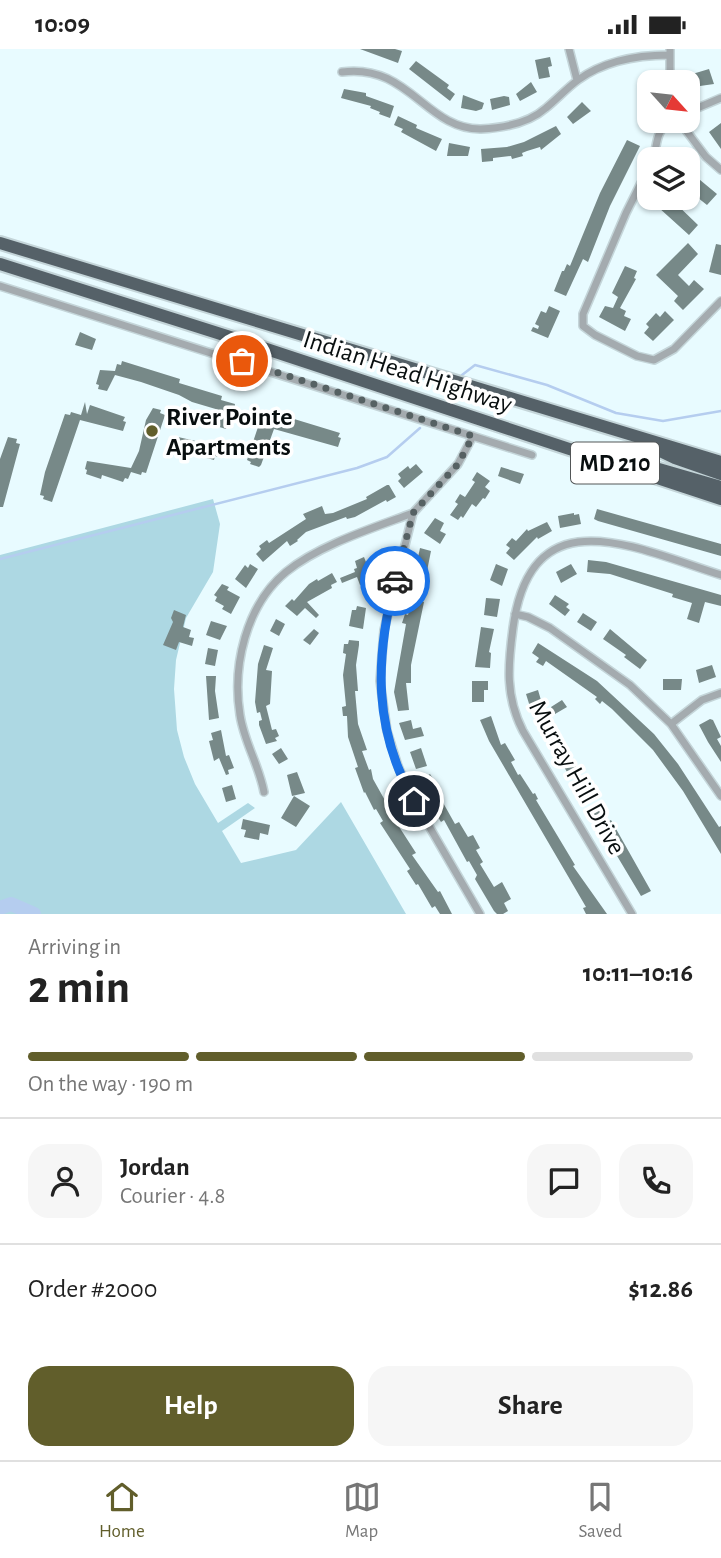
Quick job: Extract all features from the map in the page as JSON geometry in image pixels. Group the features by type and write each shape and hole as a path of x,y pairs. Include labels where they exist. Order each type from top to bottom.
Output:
{"highway":[{"name":"Indian Head Highway","path":"0,243 721,462"},
{"name":"Indian Head Highway","path":"0,264 510,428 721,499"},
{"path":"510,428 721,487"},
{"path":"611,428 675,458 721,474"}],"street":[{"path":"569,49 577,80"},
{"path":"342,72 366,71 387,77 442,115 463,126 479,129 503,126 530,118 543,111 577,80 624,59 669,52 670,70"},
{"path":"700,107 721,98"},
{"path":"688,133 706,157 721,170"},
{"path":"637,192 582,316 586,329 642,358 654,359 674,349 721,301"},
{"path":"0,286 532,455"},
{"path":"264,792 260,770 241,721 238,695 241,654 256,613 274,584 301,561 413,513 458,464 473,436"},
{"path":"413,513 384,630 380,668 383,709 394,755 408,790 480,914"},
{"name":"Murray Hill Drive","path":"632,914 523,731 513,709 508,675 515,614 523,583 538,561 555,549 574,541 605,541 721,575"},
{"path":"515,614 550,628 600,661 630,685 670,725 721,796"},
{"path":"670,725 696,703 721,693"}],"shaded area":[{"path":"213,499 220,524 213,572 186,618 176,660 174,689 177,730 195,784 218,823 248,803 255,808 222,831 241,863 296,850 341,802 406,914 0,914 0,555"}],"building":[{"path":"360,49 395,49 402,51 398,63"},
{"path":"550,57 550,77 539,79 535,60"},
{"path":"416,61 449,85 447,88 455,94 450,101 409,69"},
{"path":"709,69 714,84 700,86 700,72"},
{"path":"531,82 537,92 520,101 516,94"},
{"path":"344,89 366,93 366,96 394,106 390,118 379,114 380,112 370,108 371,106 341,98"},
{"path":"463,95 484,103 482,109 476,111 461,108"},
{"path":"509,97 510,105 492,110 490,99"},
{"path":"582,102 591,111 573,124 567,117"},
{"path":"398,116 417,125 416,128 442,139 436,151 401,132 403,129 394,125"},
{"path":"721,123 721,149 709,132"},
{"path":"556,126 561,134 541,150 540,147 512,159 511,156 482,162 481,149 507,147 524,142"},
{"path":"627,140 640,146 637,147 610,206 588,262 583,259 566,296 554,291 562,271 567,264 570,266 600,193"},
{"path":"449,143 470,147 468,156 447,156"},
{"path":"700,180 717,194 707,205 700,199"},
{"path":"661,210 682,210 698,225 689,235"},
{"path":"688,243 698,254 678,275 689,286 694,280 704,289 683,310 674,301 678,296 656,275"},
{"path":"716,244 721,245 721,275 709,272"},
{"path":"625,266 637,271 634,278 636,279 620,308 626,311 624,316 631,319 625,331 599,317 605,306 613,308 618,297 612,293"},
{"path":"549,306 560,311 548,338 531,331 533,327 538,329 539,326 535,324 541,311 546,313"},
{"path":"665,311 674,320 653,341 644,333 649,327 646,324 656,313 660,317"},
{"path":"80,332 96,339 92,350 75,345"},
{"path":"122,361 180,379 179,383 222,396 221,400 235,404 231,426 227,425 226,429 216,426 219,410 141,382 115,375 107,391 98,389 99,385 96,384 100,370 115,371 117,364 121,365"},
{"path":"85,402 87,414 90,405 125,417 123,431 80,420 52,502 43,499 44,496 40,495 45,472 65,414 70,415 71,412 81,415"},
{"path":"153,408 161,410 160,413 165,415 146,473 142,472 141,475 131,472 123,482 102,475 101,479 86,474 87,461 131,468 139,451 146,420"},
{"path":"281,415 340,433 338,447 274,429 261,465 259,467 250,464 247,460 259,424 263,425 264,421 274,425"},
{"path":"8,437 17,439 16,443 20,444 3,507 0,507 0,459"},
{"path":"178,437 218,446 221,448 218,457 215,456 214,460 177,453 178,448 175,447"},
{"path":"416,464 423,472 404,488 398,481 401,478 398,474 408,466 410,469"},
{"path":"501,467 524,474 520,484 498,476"},
{"path":"477,472 490,481 485,487 490,491 485,499 476,507 472,504 463,518 461,516 458,520 450,515 458,504 455,502 460,494 465,497 475,482 472,480"},
{"path":"387,485 396,497 387,502 386,500 355,517 346,517 306,532 290,546 287,541 263,562 256,554 261,549 259,546 267,540 269,543 306,519 303,514 322,506 325,514 333,513 367,499 366,497"},
{"path":"597,509 721,544 721,556 598,521 594,519"},
{"path":"579,514 581,524 560,528 558,516"},
{"path":"435,518 444,523 440,531 446,534 440,544 424,533"},
{"path":"547,522 552,531 538,539 537,537 514,560 506,553 510,548 506,545 512,538 516,541 527,529 528,531"},
{"path":"420,548 431,551 411,665 411,683 406,683 409,710 398,711 394,692 406,624 402,623 405,614 408,615 413,595 410,595"},
{"path":"364,557 373,580 360,585 357,577 342,583 340,578 355,572 355,561"},
{"path":"588,560 606,562 721,595 721,606 705,602 699,623 687,619 692,603 672,597 673,594 610,574 587,572"},
{"path":"250,564 258,569 246,588 235,579 245,565 248,568"},
{"path":"496,564 508,569 502,586 490,580"},
{"path":"571,564 577,574 561,583 556,572"},
{"path":"332,573 337,582 331,585 332,588 307,602 319,615 316,618 305,608 297,616 285,606 292,599 294,601 309,584"},
{"path":"222,584 240,597 231,614 215,601 217,597 214,595"},
{"path":"555,595 569,604 566,607 570,610 565,616 549,604"},
{"path":"486,598 500,599 497,617 484,615"},
{"path":"357,606 366,608 363,629 349,626 352,610 356,610"},
{"path":"174,610 186,615 183,627 191,630 189,637 194,638 192,646 179,642 176,650 163,645 173,622 171,618"},
{"path":"583,613 597,622 591,631 577,622"},
{"path":"276,619 285,624 279,636 270,631"},
{"path":"211,621 227,626 220,640 206,635"},
{"path":"481,627 494,629 489,652 490,668 475,667"},
{"path":"314,629 319,633 310,645 303,640"},
{"path":"610,629 647,660 640,669 603,639"},
{"path":"349,640 359,641 356,665 358,691 355,691 358,724 367,750 362,751 369,770 371,769 373,779 387,804 385,805 416,853 412,855 438,892 440,891 452,914 440,914 435,906 432,908 407,871 410,869 364,793 348,737 347,716 343,716 342,707 346,706 343,675 346,654 343,653 344,644 348,644"},
{"path":"538,643 597,681 654,734 678,764 719,827 721,826 721,854 683,791 653,750 612,709 602,701 600,704 595,699 597,697 546,661 543,666 536,662 539,658 532,653"},
{"path":"264,645 273,648 266,670 272,671 270,704 266,706 272,730 276,729 279,736 275,738 277,741 266,744 259,725 262,720 260,712 257,713 255,702 258,664"},
{"path":"208,648 218,650 215,666 205,664"},
{"path":"712,665 716,677 699,683 696,670"},
{"path":"206,676 216,676 219,718 209,720"},
{"path":"663,679 682,679 681,690 663,690"},
{"path":"472,681 488,681 488,690 484,690 484,702 472,702"},
{"path":"538,690 543,707 531,710 526,694"},
{"path":"562,700 567,707 555,714 551,707"},
{"path":"491,716 501,745 505,743 515,760 511,762 518,775 520,774 533,794 535,793 538,799 536,800 575,865 573,866 607,914 586,914 583,908 586,907 489,741 480,720"},
{"path":"710,719 721,737 717,739 721,746 721,762 699,725"},
{"path":"411,720 413,729 421,727 424,736 405,740 399,723"},
{"path":"552,724 559,738 550,743 542,729"},
{"path":"221,730 226,756 229,755 234,768 228,770 229,774 226,775 219,758 214,761 209,741 213,740 211,733"},
{"path":"281,748 288,759 279,764 272,754"},
{"path":"421,748 427,766 416,769 410,752"},
{"path":"568,753 576,767 567,772 559,758"},
{"path":"297,772 305,793 292,796 287,775"},
{"path":"430,774 455,824 459,822 468,837 473,835 480,848 476,850 483,862 480,864 494,887 502,882 511,899 504,903 508,911 503,914 494,911 475,879 477,875 469,861 467,862 444,820 441,822 431,806 435,804 419,781"},
{"path":"583,780 591,794 583,799 575,785"},
{"path":"232,785 236,799 226,802 222,788"},
{"path":"294,796 310,806 296,827 281,818"},
{"path":"601,808 609,821 611,820 651,891 641,896 592,814"},
{"path":"243,819 270,825 268,835 260,833 259,840 244,837 246,830 241,829"}],"waterway":[{"path":"462,375 475,365 547,385 616,413 663,421 721,411"},
{"path":"0,559 357,468 387,457 420,428"},
{"path":"0,908 11,904 34,914"}],"way so far":[{"path":"242,361 473,436 458,464 413,513 395,581"}],"place":[{"name":"River Pointe Apartments","path":"152,431"}],"route":[{"path":"395,581 384,630 380,681 387,731 398,766 414,801"}]}
